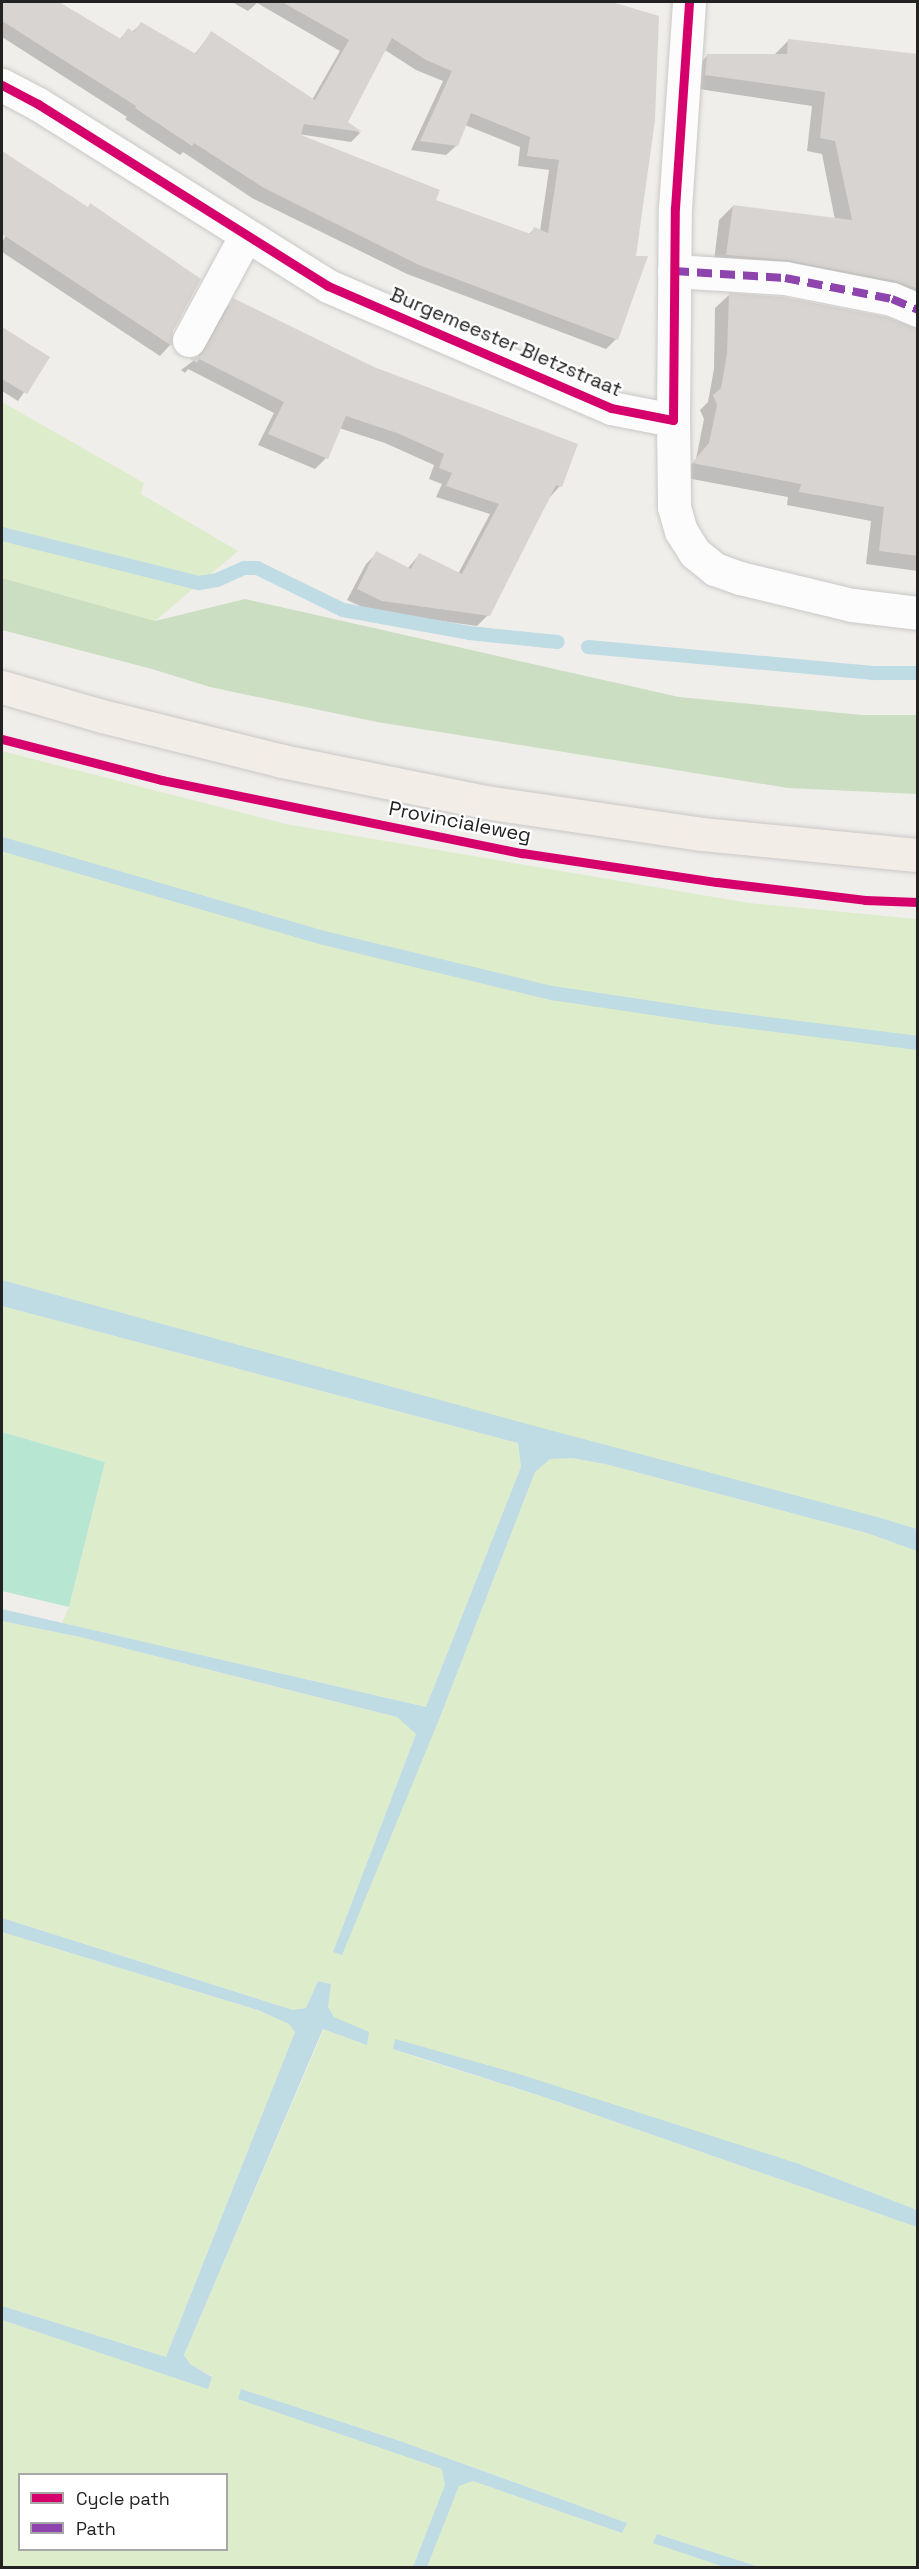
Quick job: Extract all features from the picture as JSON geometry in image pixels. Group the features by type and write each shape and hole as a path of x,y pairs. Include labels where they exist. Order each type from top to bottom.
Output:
{"main road":[{"name":"Provincialeweg","path":"2,687 102,716 282,761 485,802 702,834 918,855"}],"street":[{"path":"689,2 675,208 674,271 674,507 681,531 694,553 715,569 740,578 852,605 918,613"},
{"name":"Burgemeester Bletzstraat","path":"2,86 38,104 328,286 611,408 673,420"},
{"path":"189,340 246,235"},
{"path":"674,271 785,278 892,299 918,310"}],"green space":[{"path":"2,402 144,483 141,494 238,551 155,621 2,578"},
{"path":"2,578 155,621 245,599 679,697 862,715 917,715 917,794 788,788 377,722 210,687 152,669 2,630"},
{"path":"2,751 286,824 749,903 917,919 917,1529 881,1518 791,1498 2,1280"},
{"path":"2,1306 518,1443 521,1467 426,1707 62,1623 69,1607 105,1462 2,1432"},
{"path":"2,1432 105,1462 69,1607 2,1591"},
{"path":"572,1458 605,1464 867,1533 917,1551 917,2210 799,2164 393,2050 550,2099 917,2227 917,2567 759,2567 657,2534 654,2543 724,2567 427,2567 459,2486 473,2481 622,2533 627,2523 400,2441 241,2389 238,2399 442,2468 446,2485 413,2567 2,2567 2,2320 208,2388 212,2376 190,2364 184,2355 324,2029 365,2044 334,2017 328,2007 331,1984 318,1981 306,2008 293,2010 2,1918 2,1621 80,1637 397,1717 416,1734 333,1952 440,1717 535,1472 550,1459"},
{"path":"2,1932 258,2010 290,2024 295,2032 166,2357 2,2306"}],"water":[{"path":"2,1280 881,1518 917,1529 917,1551 867,1533 605,1464 572,1458 550,1459 535,1472 440,1717 342,1955 333,1952 416,1734 397,1717 80,1637 2,1621 2,1609 426,1707 521,1467 518,1443 2,1306"},
{"path":"2,1918 293,2010 306,2008 318,1981 331,1984 328,2007 334,2017 369,2032 367,2045 323,2029 184,2355 190,2364 212,2377 208,2389 2,2320 2,2306 166,2357 295,2032 289,2024 258,2010 2,1932"},
{"path":"395,2039 522,2075 799,2164 917,2210 917,2227 550,2099 393,2049"},
{"path":"241,2389 400,2441 627,2523 622,2533 473,2481 459,2486 427,2567 413,2567 445,2485 442,2469 238,2399"},
{"path":"657,2534 759,2567 724,2567 653,2543"}],"building":[{"path":"2,2 59,2 121,39 128,28 134,32 141,22 196,54 211,31 315,100 349,40 282,2 612,2 659,16 655,120 636,256 648,256 618,340 419,265 264,188 194,143 192,146 135,108 136,106 2,21","holes":["392,38 426,60 452,71 420,141 458,146 471,113 530,137 527,156 559,160 548,233 534,227 531,234 436,200 440,190 301,135 304,124 362,132 348,122"]},
{"path":"788,39 918,54 918,289 896,281 788,260 726,255 733,205 852,220 835,141 820,138 825,92 705,75 707,54 787,54"},
{"path":"2,151 88,207 90,203 201,279 173,331 172,346 2,234"},
{"path":"729,293 783,297 886,317 918,328 918,556 879,551 884,507 799,492 801,484 692,463 709,443 717,405 713,395 721,388 727,354"},
{"path":"233,298 374,367 578,444 562,487 556,485 490,616 382,601 357,589 376,551 411,569 419,553 462,574 499,504 446,486 452,473 439,468 444,454 397,433 346,416 328,459 268,434 284,402 199,359 197,363 190,359 199,356 205,349"},
{"path":"2,327 50,357 27,394 2,379"}],"waterway":[{"path":"2,534 199,583 217,580 244,568 257,568 343,610 469,633 558,642"},
{"path":"588,647 876,673 918,673"},
{"path":"2,844 324,938 552,993 713,1017 918,1043"}],"marked path":[{"path":"674,271 785,278 892,299 918,310"}],"cycle path":[{"path":"2,85 38,104 328,286 611,408 673,420 675,208 689,2"},
{"path":"2,739 162,780 522,853 717,882 865,900 918,902"}]}
